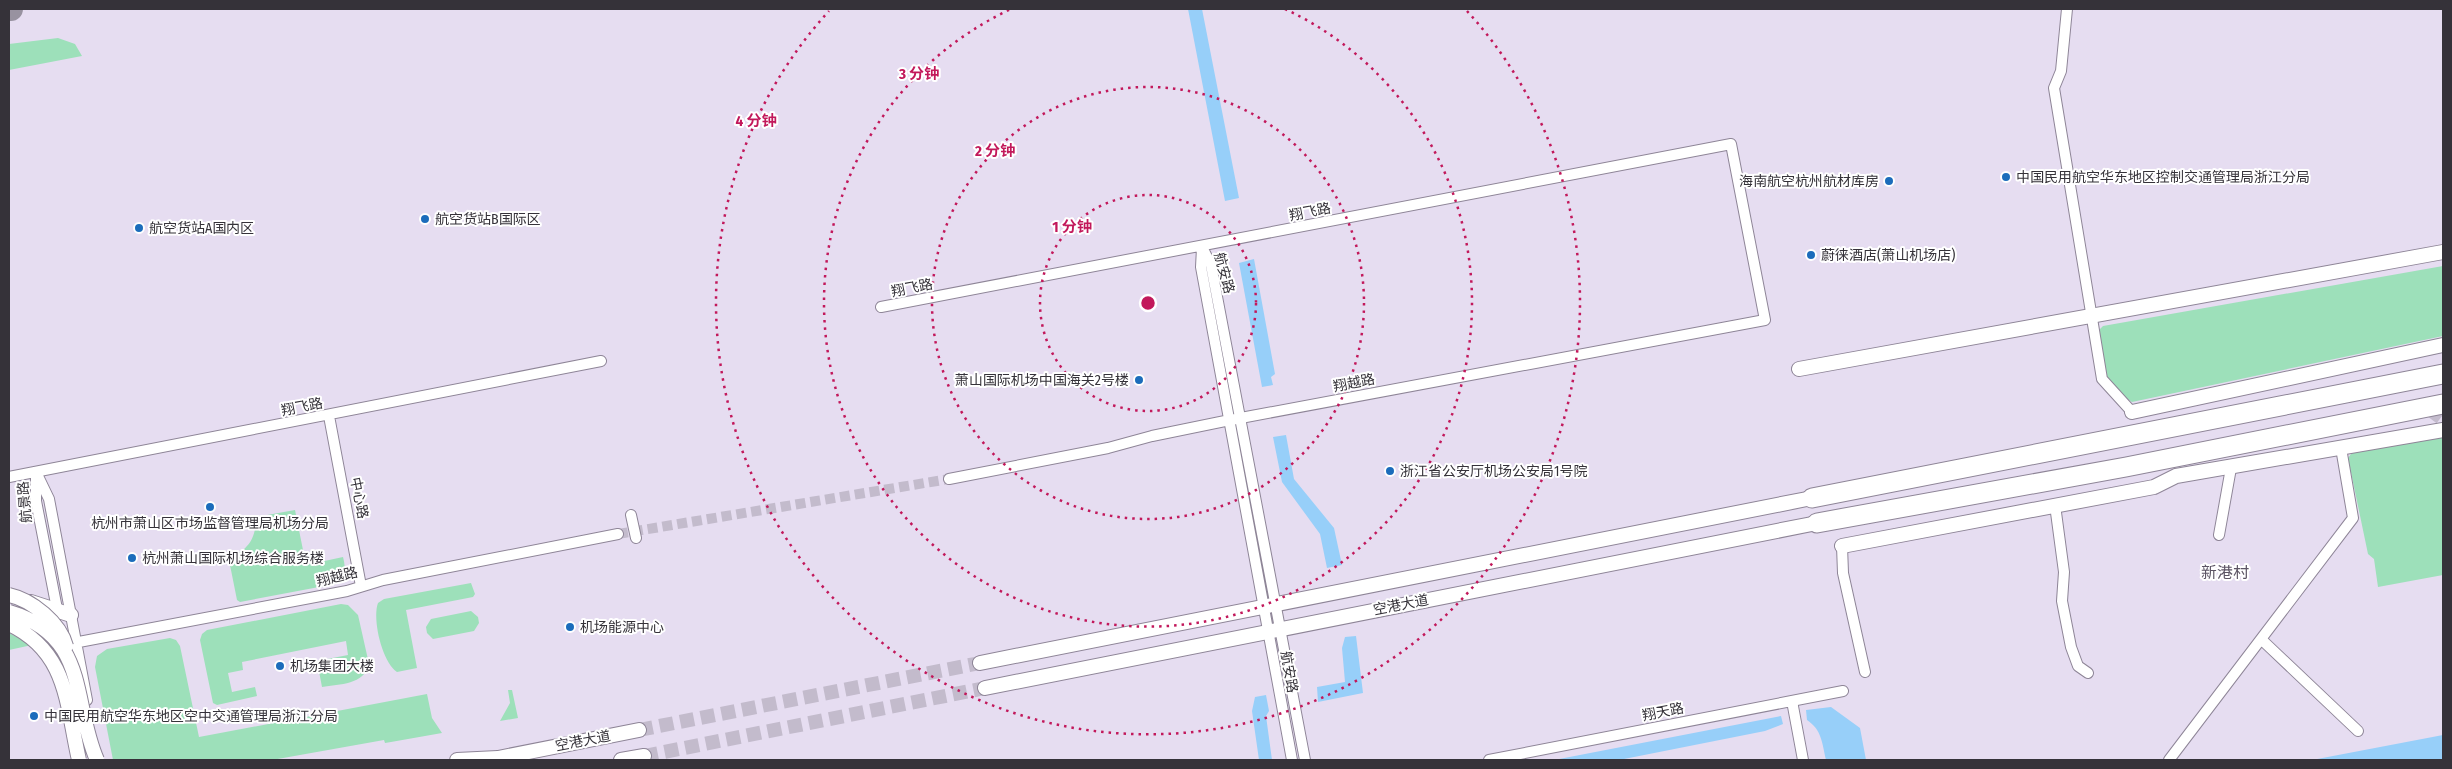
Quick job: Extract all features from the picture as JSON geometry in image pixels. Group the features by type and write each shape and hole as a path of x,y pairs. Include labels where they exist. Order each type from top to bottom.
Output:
{"highway":[{"path":"1812,498 2443,374"},
{"path":"1817,523 2126,467 2443,404"}],"main road":[{"path":"1799,368 2443,252"},
{"path":"2132,412 2443,345"},
{"path":"2420,434 2431,419"},
{"path":"1842,546 2154,487 2176,476 2443,430"},
{"name":"空港大道","path":"980,662 1812,498"},
{"name":"空港大道","path":"985,688 1817,523"},
{"path":"9,596 71,615"},
{"path":"9,596 17,597 35,607 48,619 65,641 87,734 98,760"},
{"path":"9,612 22,616 36,624 64,650 71,661"},
{"path":"9,625 70,643"},
{"path":"9,625 21,630 41,646 56,667 79,760"},
{"name":"空港大道","path":"456,760 491,759 639,730"},
{"name":"空港大道","path":"621,760 644,756"}],"street":[{"path":"2067,9 2061,70 2054,88 2102,379 2132,412"},
{"name":"翔飞路","path":"881,308 1730,144 1766,320"},
{"name":"航安路","path":"1202,247 1201,267 1235,419 1270,605 1292,760"},
{"name":"翔越路","path":"949,480 1108,448 1152,436 1235,419 1766,320"},
{"name":"翔飞路","path":"9,477 601,362"},
{"name":"中心路","path":"329,416 361,586"},
{"path":"2169,760 2353,518 2340,448"},
{"path":"2219,535 2231,468"},
{"name":"航景路","path":"36,472 36,501 57,611 70,643 98,760"},
{"name":"航景路","path":"36,472 49,499 71,615 70,643 85,760"},
{"path":"2055,506 2064,572 2064,611 2071,647 2078,666 2088,673"},
{"path":"631,515 636,538"},
{"name":"翔越路","path":"70,643 347,591 361,586 618,534"},
{"path":"1842,546 1843,573 1865,672"},
{"name":"航安路","path":"1274,631 1305,760"},
{"path":"2262,640 2358,731"},
{"name":"翔天路","path":"1489,760 1843,691"},
{"path":"1792,701 1803,760"}],"green space":[{"path":"58,38 75,44 82,56 9,70 9,44"},
{"path":"2443,266 2443,336 2132,402 2114,387 2105,372 2097,332 2103,326"},
{"path":"2443,433 2443,575 2378,587 2374,559 2368,554 2348,458 2354,450"},
{"path":"295,510 306,565 343,557 345,569 343,576 335,584 240,602 237,600 229,560 250,542 255,531 256,517"},
{"path":"471,583 475,594 473,597 406,610 417,668 397,672 387,659 380,640 376,619 378,603 384,599"},
{"path":"341,604 348,605 358,615 369,664 366,671 357,680 322,687 317,661 348,655 346,641 242,662 243,670 228,673 232,692 255,687 257,696 217,705 213,703 200,640 202,634 207,630"},
{"path":"471,611 478,617 479,623 474,631 433,639 427,633 426,627 431,619"},
{"path":"9,633 32,645 9,650"},
{"path":"170,638 176,640 180,646 199,737 427,694 432,718 442,733 385,743 384,740 272,760 113,760 95,667 97,656 107,649"},
{"path":"508,690 512,690 518,718 500,721 510,703"}],"water":[{"path":"1188,9 1202,9 1239,198 1225,201"},
{"path":"1254,259 1275,374 1271,377 1273,385 1262,387 1239,263"},
{"path":"1286,435 1294,479 1334,528 1342,565 1327,568 1320,534 1282,482 1273,437"},
{"path":"1356,636 1363,693 1318,702 1317,687 1345,682 1342,648 1345,637"},
{"path":"1266,695 1269,711 1266,716 1272,760 1259,760 1252,711 1255,697"},
{"path":"1831,707 1860,728 1866,760 1826,760 1821,737 1816,728 1807,720 1806,710"},
{"path":"1781,716 1783,724 1765,731 1619,760 1554,760"},
{"path":"2443,735 2443,760 2312,760"}],"tunnel":[{"path":"2431,419 2443,403"},
{"path":"618,534 949,479"},
{"path":"639,730 980,663"},
{"path":"644,756 985,688"}],"place":[{"name":"中国民用航空华东地区控制交通管理局浙江分局","path":"2006,177"},
{"name":"海南航空杭州航材库房","path":"1889,181"},
{"name":"航空货站B国际区","path":"425,219"},
{"name":"航空货站A国内区","path":"139,228"},
{"name":"蔚徕酒店(萧山机场店)","path":"1811,255"},
{"name":"萧山国际机场中国海关2号楼","path":"1139,380"},
{"name":"浙江省公安厅机场公安局1号院","path":"1390,471"},
{"name":"杭州市萧山区市场监督管理局机场分局","path":"210,507"},
{"name":"杭州萧山国际机场综合服务楼","path":"132,558"},
{"name":"机场能源中心","path":"570,627"},
{"name":"机场集团大楼","path":"280,666"},
{"name":"中国民用航空华东地区空中交通管理局浙江分局","path":"34,716"}],"district":[{"name":"新港村","path":"2225,572"}]}
